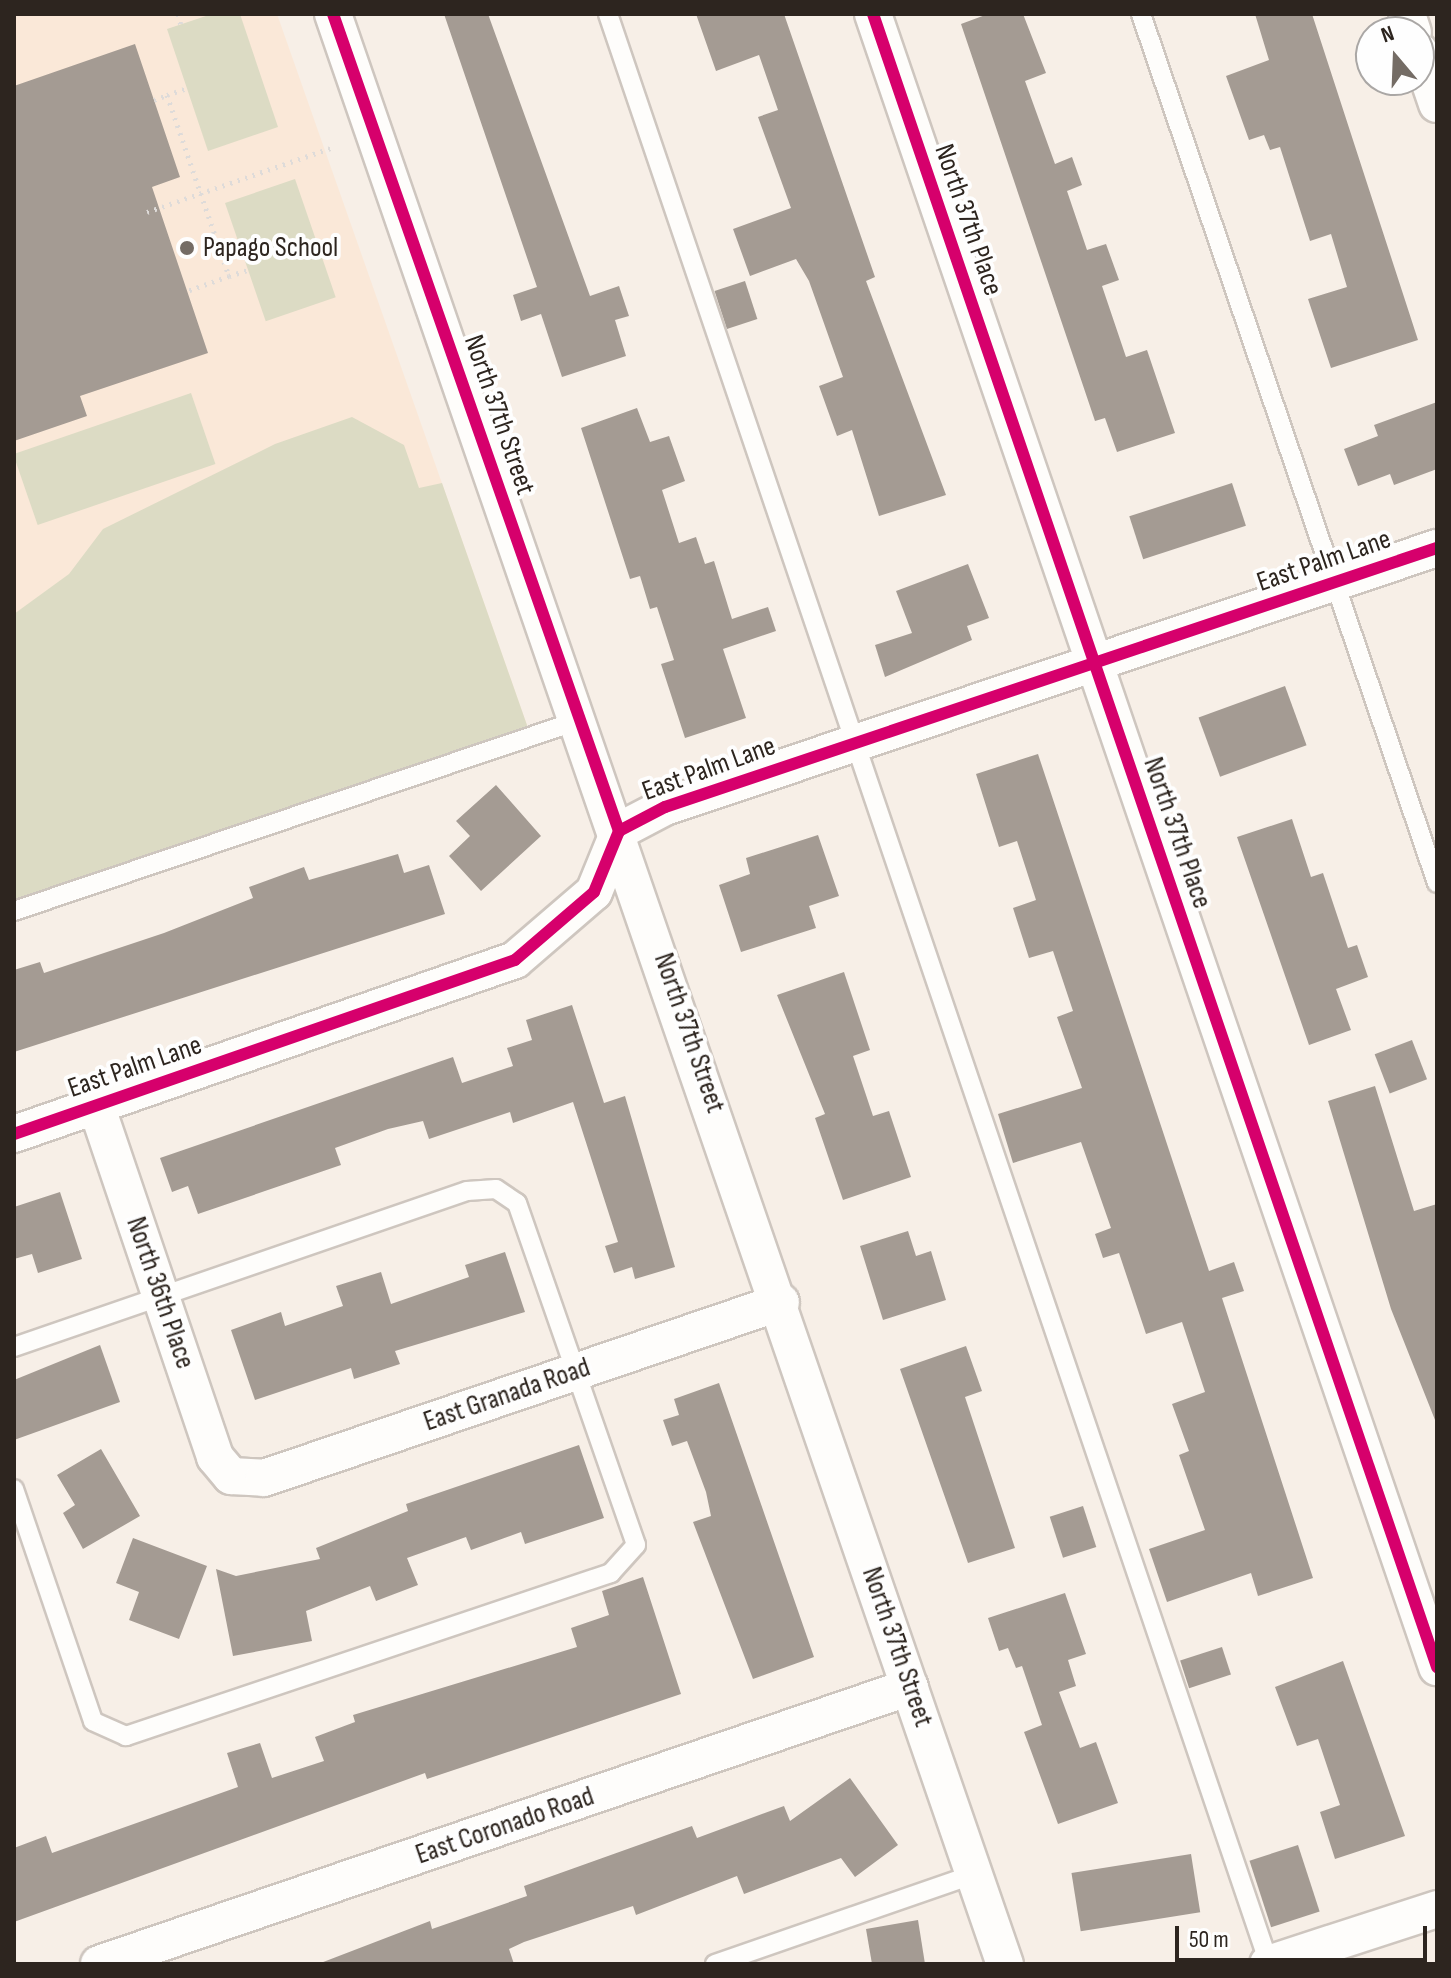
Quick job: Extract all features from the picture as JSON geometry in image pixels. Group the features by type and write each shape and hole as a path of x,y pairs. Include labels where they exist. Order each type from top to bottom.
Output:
{"street":[{"name":"North 37th Street","path":"333,14 619,831 1005,1964"},
{"name":"North 37th Place","path":"873,14 1437,1667"},
{"name":"East Palm Lane","path":"14,1134 515,960 594,892 619,831 665,807 1437,548"},
{"name":"North 36th Place","path":"96,1105 215,1457 231,1476"},
{"name":"East Granada Road","path":"231,1476 264,1478 781,1302"},
{"name":"East Coronado Road","path":"99,1964 910,1687"},
{"path":"1268,1964 1437,1909"}],"lane":[{"path":"608,14 1268,1964"},
{"path":"1141,14 1437,883"},
{"path":"14,911 580,720"},
{"path":"14,1347 162,1301 467,1191 496,1189 517,1203 636,1545 611,1573 126,1736 93,1721 14,1489"},
{"path":"715,1964 975,1874"}],"path":[{"path":"178,14 181,25"},
{"path":"154,100 187,88"},
{"path":"167,95 229,276"},
{"path":"147,212 334,147"},
{"path":"187,291 248,270"}],"shaded area":[{"name":"Papago School","path":"14,14 277,14 528,728 14,903"}],"green space":[{"path":"212,14 240,14 278,127 208,151 167,29"},
{"path":"295,179 336,297 266,321 225,203"},
{"path":"191,393 215,464 38,525 14,454"},
{"path":"352,417 404,445 419,488 442,483 528,728 14,909 14,614 69,574 103,529 275,444"}],"building":[{"path":"444,14 488,14 590,296 619,286 629,316 615,320 626,356 562,377 541,314 521,321 513,295 537,287"},
{"path":"696,14 784,14 875,277 866,281 946,495 879,516 852,430 837,436 819,386 843,377 809,281 796,259 750,276 733,229 791,208 758,117 778,110 759,55 716,71"},
{"path":"988,14 1023,14 1046,73 1025,81 1055,164 1072,157 1082,185 1067,191 1087,250 1106,244 1119,280 1102,286 1126,357 1147,350 1175,433 1117,452 1105,418 1095,421 961,24"},
{"path":"1255,14 1312,14 1418,340 1331,368 1308,299 1347,287 1331,234 1310,241 1280,147 1270,150 1264,135 1249,140 1226,76 1269,60"},
{"path":"135,44 180,177 152,187 208,353 80,396 87,416 14,441 14,86"},
{"path":"745,281 757,319 727,329 715,291"},
{"path":"1437,402 1437,469 1394,485 1390,474 1358,486 1344,449 1378,436 1374,425"},
{"path":"637,408 650,442 669,436 685,481 662,490 679,543 696,537 705,564 714,561 732,619 768,607 776,631 723,649 746,718 685,738 661,664 674,660 657,607 650,609 640,576 630,579 581,428"},
{"path":"1232,483 1246,526 1143,559 1129,516"},
{"path":"968,564 989,618 967,626 972,640 885,677 875,645 912,633 896,591"},
{"path":"1285,686 1307,745 1220,777 1199,717"},
{"path":"1038,754 1209,1271 1234,1262 1244,1291 1222,1298 1313,1578 1258,1596 1251,1573 1167,1602 1149,1549 1205,1530 1179,1455 1189,1451 1172,1404 1205,1392 1182,1322 1146,1334 1119,1253 1103,1258 1095,1234 1111,1228 1081,1142 1013,1163 998,1114 1082,1088 1057,1017 1073,1011 1053,951 1029,958 1013,908 1036,900 1017,841 999,847 976,774"},
{"path":"496,785 541,836 481,891 449,856 470,836 456,821"},
{"path":"1292,819 1311,877 1323,873 1348,948 1357,945 1368,977 1336,989 1351,1030 1309,1045 1237,837"},
{"path":"818,835 839,896 809,906 816,928 741,952 719,885 750,874 746,858"},
{"path":"398,854 404,873 429,865 445,914 14,1052 14,970 40,962 44,973 164,933 253,898 249,887 304,867 309,880"},
{"path":"844,972 870,1050 853,1056 873,1116 889,1111 911,1177 843,1200 815,1118 825,1114 777,995"},
{"path":"572,1005 604,1103 625,1096 675,1267 635,1279 632,1267 614,1273 605,1246 618,1242 573,1102 513,1123 510,1112 429,1139 423,1121 388,1129 335,1148 341,1165 198,1214 188,1186 172,1192 160,1158 453,1057 462,1083 513,1066 507,1048 532,1040 526,1020"},
{"path":"1412,1040 1427,1079 1390,1094 1375,1054"},
{"path":"1375,1086 1414,1211 1437,1204 1437,1425 1391,1309 1328,1101"},
{"path":"60,1192 82,1259 38,1273 32,1254 14,1259 14,1207"},
{"path":"908,1231 916,1256 931,1251 946,1300 883,1320 860,1246"},
{"path":"505,1252 525,1312 395,1351 400,1364 354,1379 351,1368 255,1400 231,1330 281,1312 285,1326 343,1306 336,1286 381,1272 391,1304 469,1277 465,1265"},
{"path":"100,1345 120,1402 14,1440 14,1380"},
{"path":"966,1346 982,1391 965,1397 1015,1548 968,1563 900,1369"},
{"path":"719,1383 814,1657 753,1679 693,1522 711,1516 706,1492 687,1441 672,1446 663,1420 679,1415 674,1399"},
{"path":"579,1445 604,1518 525,1544 521,1532 471,1550 466,1537 407,1558 418,1585 376,1601 370,1586 306,1611 312,1641 233,1656 216,1569 236,1576 320,1559 316,1548 408,1511 406,1504"},
{"path":"101,1449 140,1516 83,1549 63,1513 75,1505 57,1475"},
{"path":"1083,1506 1096,1547 1063,1558 1050,1517"},
{"path":"133,1538 207,1566 179,1639 129,1620 139,1592 116,1583"},
{"path":"643,1577 681,1694 427,1779 425,1773 14,1922 14,1848 46,1836 52,1853 238,1787 227,1753 260,1743 272,1778 324,1761 315,1737 355,1722 353,1715 577,1647 571,1628 609,1615 602,1591"},
{"path":"1065,1593 1086,1654 1068,1660 1076,1686 1059,1692 1080,1748 1096,1742 1118,1803 1058,1824 1024,1732 1042,1725 1022,1666 1016,1668 1008,1648 999,1651 988,1618"},
{"path":"1222,1647 1231,1675 1189,1688 1180,1661"},
{"path":"1343,1661 1405,1836 1335,1859 1320,1812 1340,1805 1318,1739 1297,1746 1275,1687"},
{"path":"850,1778 898,1845 855,1877 841,1858 744,1894 737,1876 636,1915 633,1906 524,1942 509,1949 514,1964 318,1964 430,1921 432,1929 527,1896 524,1886 692,1826 697,1838 784,1806 790,1821"},
{"path":"1298,1845 1320,1912 1271,1927 1249,1861"},
{"path":"1191,1854 1200,1912 1081,1931 1071,1873"},
{"path":"918,1920 925,1964 872,1964 866,1929"}],"cycle path":[{"path":"333,14 619,831"},
{"path":"873,14 1437,1667"},
{"path":"14,1134 515,960 594,892 619,831 665,807 1437,548"}],"place":[{"name":"Papago School","path":"187,248"}]}
